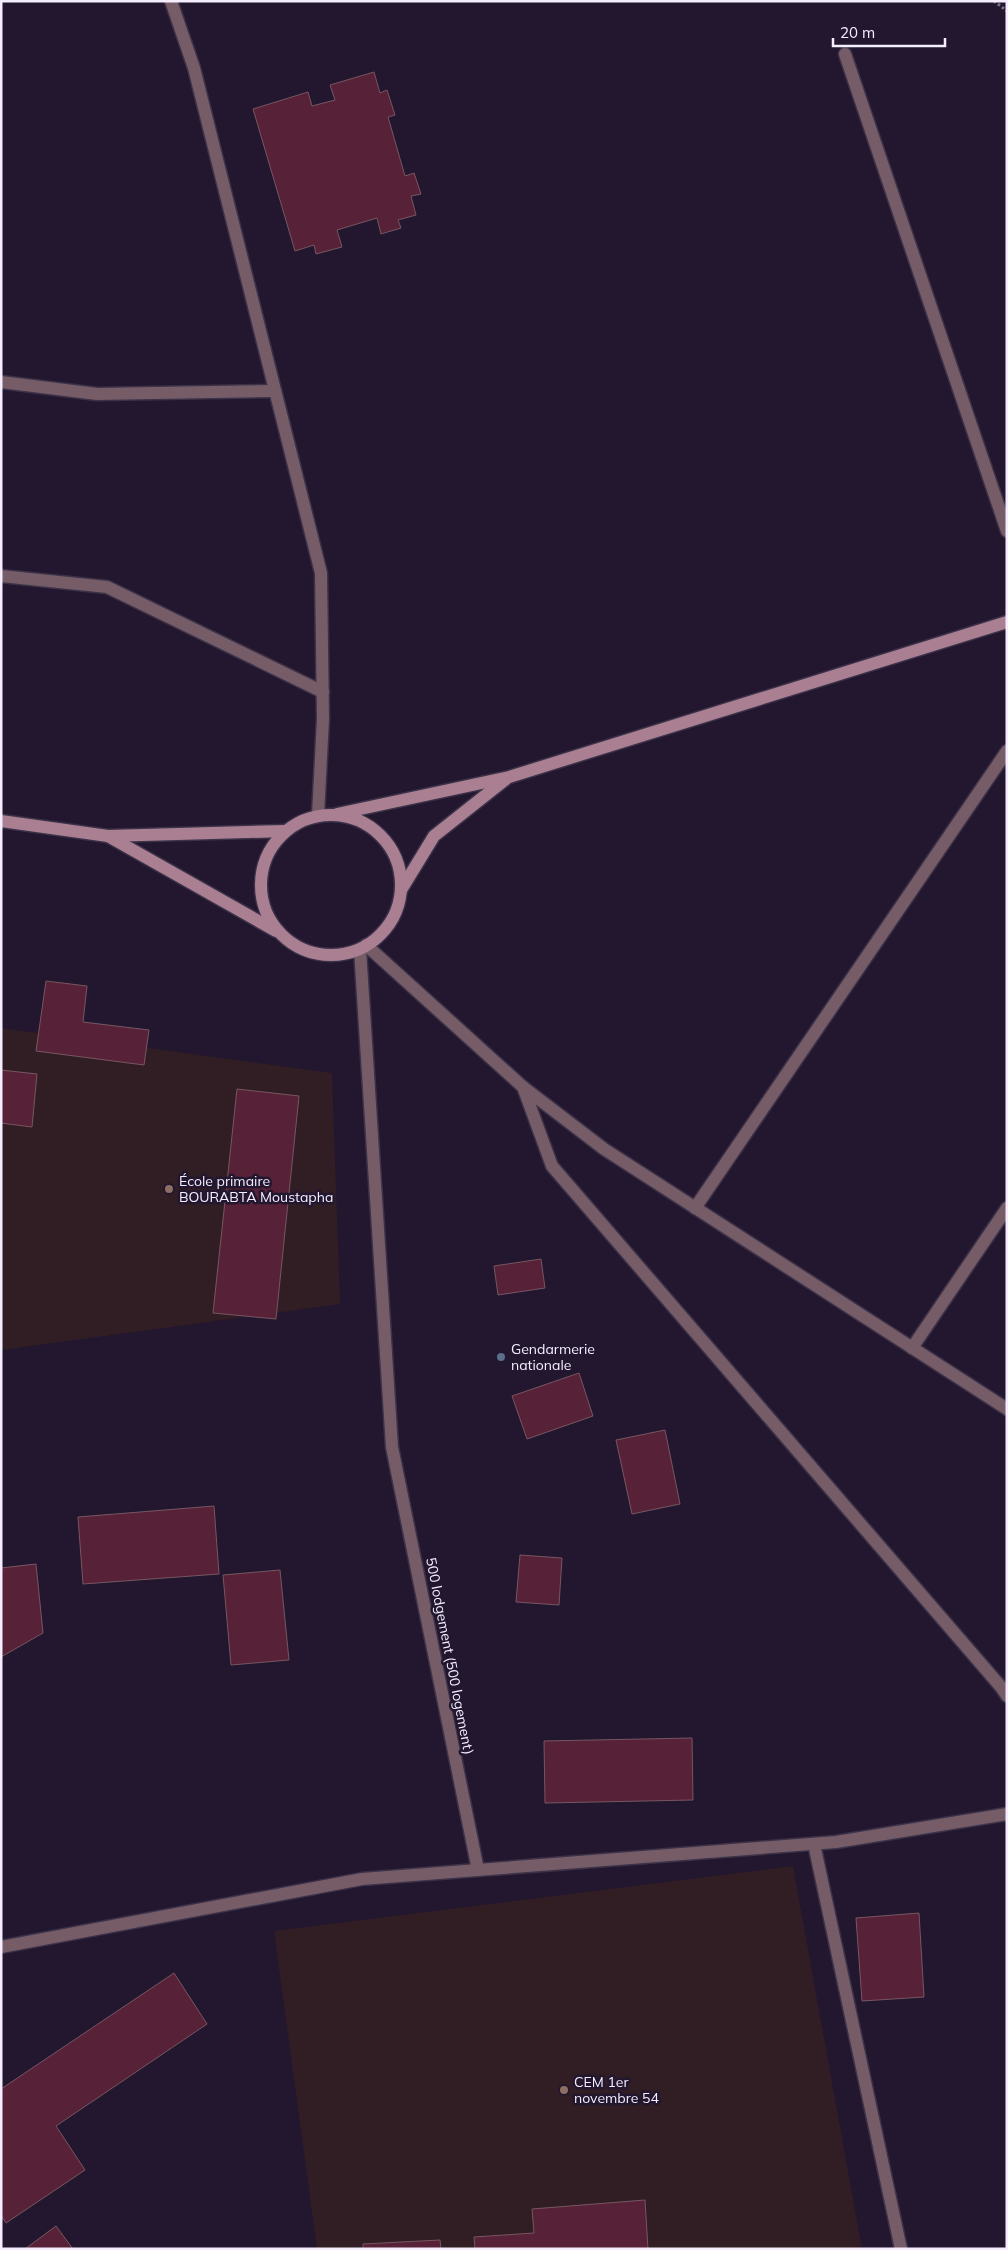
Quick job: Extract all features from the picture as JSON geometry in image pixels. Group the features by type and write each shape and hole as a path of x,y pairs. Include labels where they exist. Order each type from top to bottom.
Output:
{"main road":[{"path":"278,932 266,913 260,891 262,869 271,848 285,831 301,821 318,815 337,814 509,777 1007,622"},
{"path":"401,890 434,836 509,777"},
{"path":"108,836 278,932 295,946 316,954 338,955 363,947 384,931 396,912 401,890 399,868 391,847 377,831 358,819 337,814"},
{"path":"1,821 108,836 285,831"}],"street":[{"path":"171,1 194,68 321,573 323,692 318,815"},
{"path":"845,54 1007,530"},
{"path":"1,382 97,394 275,391"},
{"path":"1,576 107,587 323,692"},
{"path":"695,1208 1007,751"},
{"path":"363,947 523,1087 604,1149 1007,1409"},
{"name":"500 lodgement (500 logement)","path":"363,947 392,1448 478,1870"},
{"path":"523,1087 552,1166 1005,1687"},
{"path":"912,1348 1007,1208"},
{"path":"1,1947 16,1942 362,1879 814,1844 930,1828 1007,1814"},
{"path":"814,1844 900,2249"}],"path":[{"path":"994,1 1007,11"}],"shaded area":[{"name":"École primaire BOURABTA Moustapha","path":"1,1028 332,1073 340,1304 1,1350"},
{"name":"CEM 1er novembre 54","path":"793,1866 862,2249 317,2249 274,1931"}],"building":[{"path":"374,72 380,93 387,90 395,115 388,117 405,176 414,173 421,194 411,196 416,215 398,220 401,228 381,234 377,218 337,230 342,247 316,254 314,245 295,251 253,109 308,92 312,106 335,100 330,85"},
{"path":"46,981 87,986 83,1022 149,1030 144,1065 36,1051"},
{"path":"1,1070 37,1074 32,1127 1,1123"},
{"path":"237,1089 299,1096 276,1319 213,1313"},
{"path":"541,1259 545,1288 498,1295 494,1266"},
{"path":"579,1373 593,1416 527,1439 512,1396"},
{"path":"665,1430 680,1504 632,1514 616,1440"},
{"path":"214,1506 219,1574 83,1584 78,1517"},
{"path":"520,1555 562,1558 559,1605 516,1602"},
{"path":"36,1564 43,1633 1,1657 1,1568"},
{"path":"280,1570 289,1660 231,1665 223,1575"},
{"path":"692,1738 693,1800 545,1803 544,1741"},
{"path":"919,1913 924,1997 862,2001 856,1918"},
{"path":"174,1973 207,2024 56,2126 85,2170 6,2223 1,2215 1,2089"},
{"path":"645,2200 648,2249 475,2249 474,2237 534,2233 532,2209"},
{"path":"56,2226 73,2249 25,2249"},
{"path":"440,2240 441,2249 363,2249 363,2244"}],"place":[{"name":"École primaire BOURABTA Moustapha","path":"169,1189"},
{"name":"Gendarmerie nationale","path":"501,1357"},
{"name":"CEM 1er novembre 54","path":"564,2090"}]}
